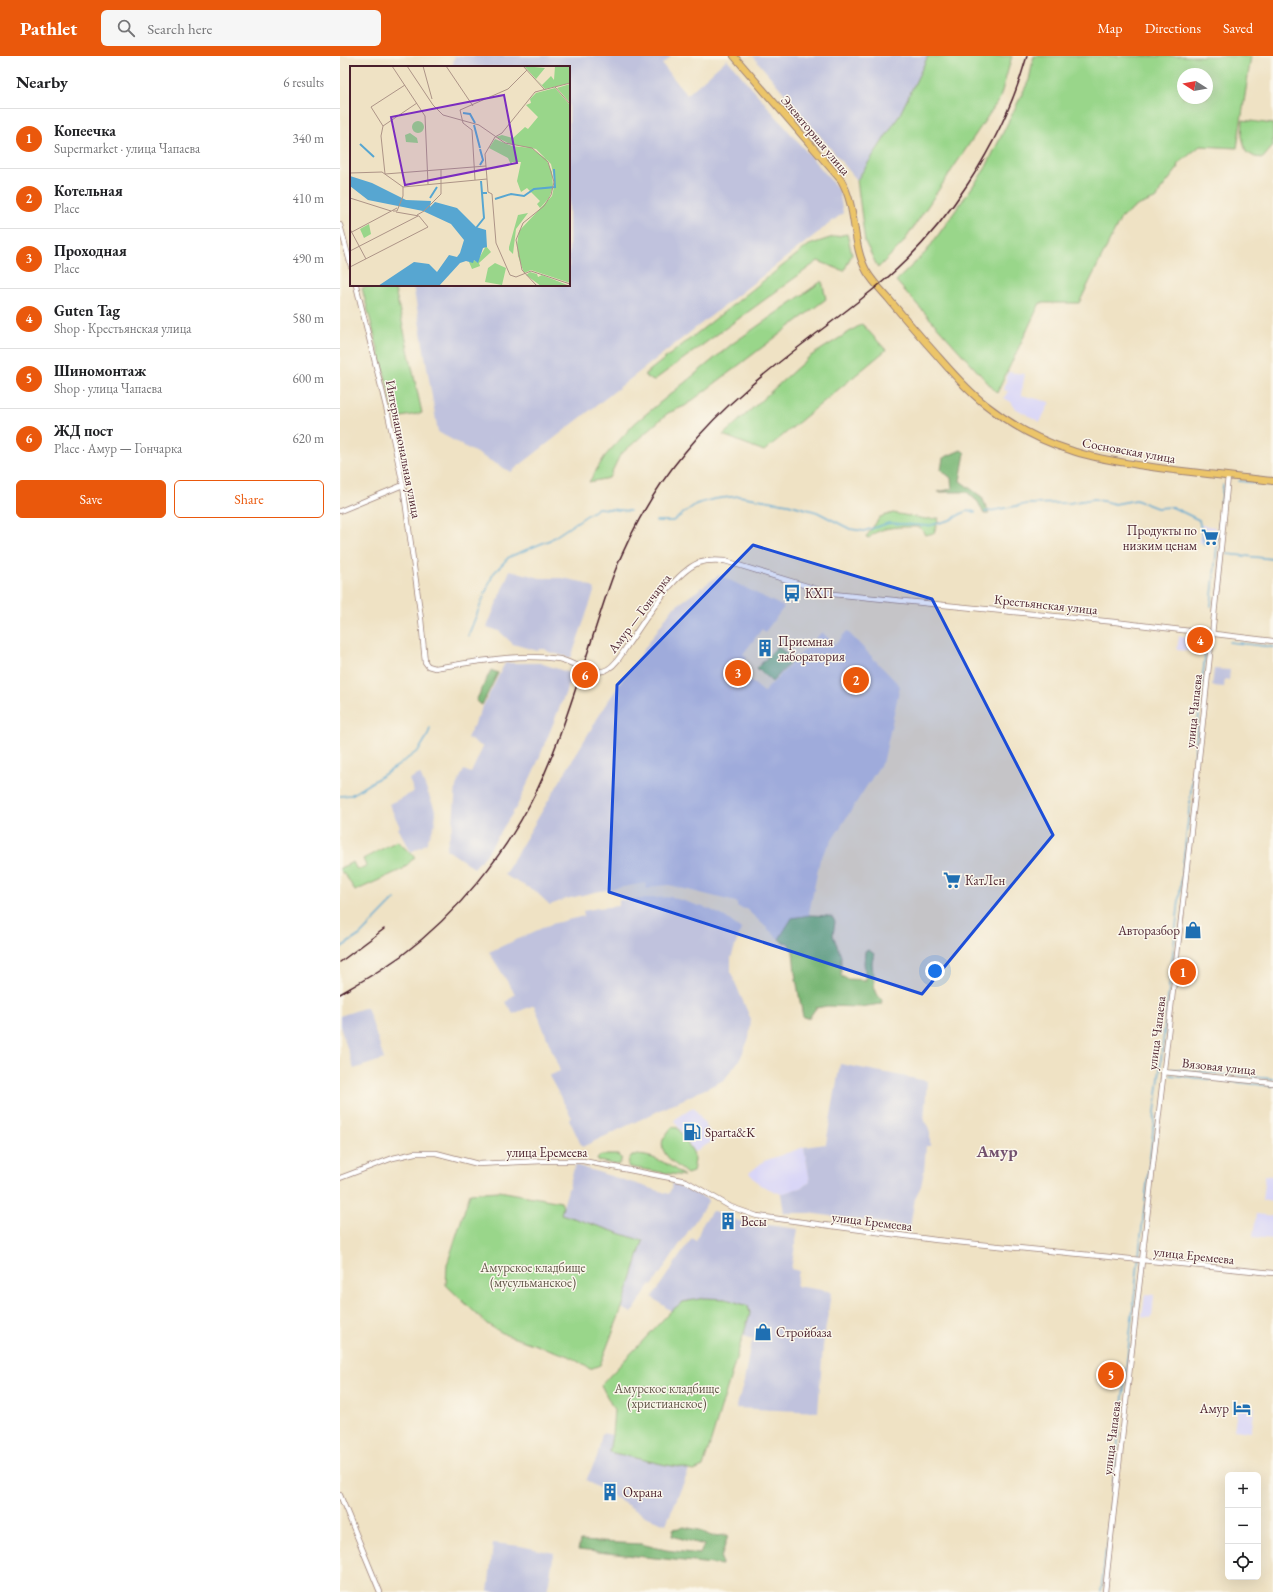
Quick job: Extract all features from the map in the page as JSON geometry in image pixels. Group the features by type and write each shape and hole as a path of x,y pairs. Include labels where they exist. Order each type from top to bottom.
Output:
{"main road":[{"name":"Элеваторная улица","path":"734,56 844,185 851,204 860,254 868,272 877,285"},
{"name":"Сосновская улица","path":"877,285 949,369 974,394 986,405 1033,434 1070,450 1102,459 1273,481"}],"street":[{"path":"340,225 350,262"},
{"name":"Интернациональная улица","path":"356,286 389,419 403,484 421,619 425,662 428,666"},
{"name":"улица Чапаева","path":"1105,1592 1163,1072 1195,803 1228,476"},
{"path":"340,511 403,484"},
{"name":"Амур — Гончарка","path":"428,666 435,668 526,656 561,660 594,671 604,671 612,666 620,657 656,604 676,581 692,567 710,560 725,561 816,590"},
{"name":"Крестьянская улица","path":"816,590 833,594 1108,621 1273,641"},
{"name":"Вязовая улица","path":"1163,1072 1273,1083"},
{"name":"улица Еремеева","path":"340,1178 393,1158 415,1153 436,1153 478,1164 583,1161 686,1181 731,1207 757,1216 936,1240 1273,1273"},
{"path":"340,1495 380,1592"}],"highlighted area":[{"path":"753,545 932,599 1053,835 922,994 609,892 617,685"}],"shaded area":[{"path":"455,56 672,56 662,64 687,95 727,59 839,190 843,213 511,472 438,432 413,286 570,286 570,66 452,66"},
{"path":"753,56 928,56 899,116 857,180"},
{"path":"1008,372 1025,374 1021,395 1050,402 1040,422 1015,408 1011,402 1004,398 1008,391 1004,390"},
{"path":"1201,525 1215,527 1212,544 1199,543"},
{"path":"510,570 540,578 562,578 582,582 595,589 571,658 549,652 545,649 539,649 538,651 513,644 499,631 487,627"},
{"path":"719,575 784,607 765,632 762,629 743,654 747,657 737,670 764,692 822,632 835,645 847,631 900,686 884,759 820,859 809,913 810,915 792,918 779,939 746,909 738,907 736,902 669,885 656,886 647,889 645,883 595,892 566,899 550,905 535,891 504,875 606,704 672,609"},
{"path":"1179,636 1202,638 1201,652 1177,650"},
{"path":"505,663 540,663 573,674 536,766 517,806 486,855 474,868 446,849 453,823 456,786 464,770 471,773 483,747 467,738"},
{"path":"1214,669 1230,670 1229,680 1225,679 1224,687 1212,686"},
{"path":"420,774 436,812 435,824 426,844 411,852 398,828 400,827 389,804 414,792 409,779"},
{"path":"671,897 709,909 725,917 741,929 731,958 731,973 751,1020 749,1038 740,1059 724,1080 582,1147 569,1119 571,1116 549,1076 560,1071 534,1005 513,1014 506,1002 515,994 489,952 551,924 584,916 583,911 619,906 619,900"},
{"path":"367,1007 384,1059 354,1069 340,1026 340,1016"},
{"path":"840,1064 927,1081 924,1121 928,1126 930,1134 930,1146 926,1146 924,1171 921,1186 915,1198 910,1227 808,1213 784,1213 781,1194 803,1187 810,1181 804,1147 826,1144"},
{"path":"694,1107 715,1140 694,1152 674,1120"},
{"path":"804,1147 810,1181 803,1187 781,1194 760,1185 749,1173 764,1161"},
{"path":"575,1165 669,1194 673,1183 709,1200 652,1286 650,1285 632,1313 622,1308 643,1241 561,1214"},
{"path":"1265,1175 1273,1176 1273,1201 1262,1200"},
{"path":"712,1211 738,1221 798,1229 791,1269 799,1271 796,1286 828,1291 831,1293 823,1346 818,1412 736,1408 744,1382 750,1347 754,1339 743,1336 750,1313 683,1302 671,1311 652,1297 692,1238 696,1241 702,1225"},
{"path":"1256,1214 1273,1216 1273,1239 1253,1237"},
{"path":"1145,1294 1154,1295 1152,1318 1142,1317"},
{"path":"1238,1405 1255,1407 1251,1432 1234,1430"},
{"path":"602,1433 612,1435 609,1452 689,1470 666,1524 645,1516 586,1480 597,1458"},
{"path":"493,1543 520,1546 554,1553 547,1592 488,1592"}],"green space":[{"path":"928,56 1012,56 1000,98 903,243 878,268 865,242 857,180 899,116"},
{"path":"1034,56 1251,56 1237,148 1200,146 1177,165 1179,167 1160,191 1157,198 1137,206 1121,218 1079,303 1040,303 997,393 896,281 926,252 985,169 1029,80"},
{"path":"1243,120 1273,124 1273,146 1263,158 1255,157 1246,152 1242,136"},
{"path":"847,234 852,254 844,271 818,261 653,381 644,375 809,245"},
{"path":"822,281 826,299 685,406 668,413 620,455 609,478 589,482 605,456 635,423 732,344"},
{"path":"369,286 394,286 422,413 396,418 362,288"},
{"path":"862,324 886,350 764,451 723,435 809,357"},
{"path":"961,450 965,453 960,481 982,497 989,514 984,514 978,502 967,492 937,492 952,489 951,478 941,470 943,458"},
{"path":"893,513 926,519 939,518 934,533 925,535 920,527 900,527 886,529 869,538 866,537 880,517"},
{"path":"778,646 793,660 772,682 757,668"},
{"path":"491,670 498,673 482,705 476,701"},
{"path":"397,841 415,857 403,869 355,891 340,868 353,862 357,870 366,866 363,859"},
{"path":"810,915 829,916 833,918 835,922 833,935 841,956 841,976 847,979 866,980 864,963 865,951 869,950 874,954 872,963 875,992 882,1000 881,1004 860,1007 827,1006 816,1008 809,1018 803,1017 795,973 793,951 788,943 782,942 779,939 792,918"},
{"path":"672,1127 678,1128 693,1152 695,1160 693,1172 687,1174 666,1155 663,1150 663,1140"},
{"path":"601,1155 619,1155 621,1157 620,1163 618,1165 598,1161 597,1159"},
{"path":"632,1155 653,1158 684,1176 629,1167 629,1159"},
{"name":"Амурское кладбище (мусульманское)","path":"499,1191 561,1202 563,1207 561,1214 643,1241 622,1308 600,1365 590,1369 569,1356 506,1335 487,1324 446,1285 447,1265 470,1193"},
{"name":"Амурское кладбище (христианское)","path":"705,1298 726,1299 748,1306 750,1313 703,1467 694,1471 609,1452 614,1410 601,1385 671,1311 683,1302"},
{"path":"684,1527 699,1530 711,1536 728,1535 721,1558 722,1565 578,1550 580,1541 641,1544 666,1550 700,1554 704,1545 672,1536 673,1529"}],"waterway":[{"path":"1239,481 1273,485"},
{"path":"1211,606 1223,485"},
{"path":"656,521 673,521 696,504 714,499 739,496 788,504 817,512 850,529 864,531 889,523 928,526 950,520 968,510 975,512"},
{"path":"985,512 1027,504 1069,503 1094,499 1115,504 1136,500 1157,508 1172,507 1199,520 1204,545"},
{"path":"468,636 493,574 509,557 550,540 598,508 630,511"},
{"path":"1227,554 1273,559"},
{"path":"1101,1592 1188,820 1207,636"},
{"path":"1229,642 1273,647"},
{"path":"340,796 351,795 396,767 419,750 428,735 430,728"},
{"path":"340,948 360,935 395,899"},
{"path":"1172,1069 1273,1079"},
{"path":"1170,1075 1273,1086"}],"railway":[{"path":"340,994 401,956 422,939 442,921 479,881 511,837 525,814 544,775 567,714 613,576 635,527 663,480 706,428 728,406 751,385 875,288 901,265 925,240 948,213 987,152 1003,121 1027,56"},
{"path":"340,962 384,929"}],"place":[{"name":"Продукты по низким ценам","path":"1210,537"},
{"name":"КХП","path":"792,593"},
{"name":"Guten Tag","path":"1200,640"},
{"name":"Приемная лаборатория","path":"765,648"},
{"name":"Проходная","path":"738,673"},
{"name":"ЖД пост","path":"585,675"},
{"name":"Котельная","path":"856,680"},
{"name":"КатЛен","path":"952,880"},
{"name":"Авторазбор","path":"1193,930"},
{"name":"Копеечка","path":"1183,972"},
{"name":"Sparta&K","path":"692,1132"},
{"name":"Весы","path":"728,1221"},
{"name":"Стройбаза","path":"763,1332"},
{"name":"Шиномонтаж","path":"1111,1375"},
{"name":"Амур","path":"1242,1408"},
{"name":"Охрана","path":"610,1492"}],"district":[{"name":"Амур","path":"997,1151"}]}
